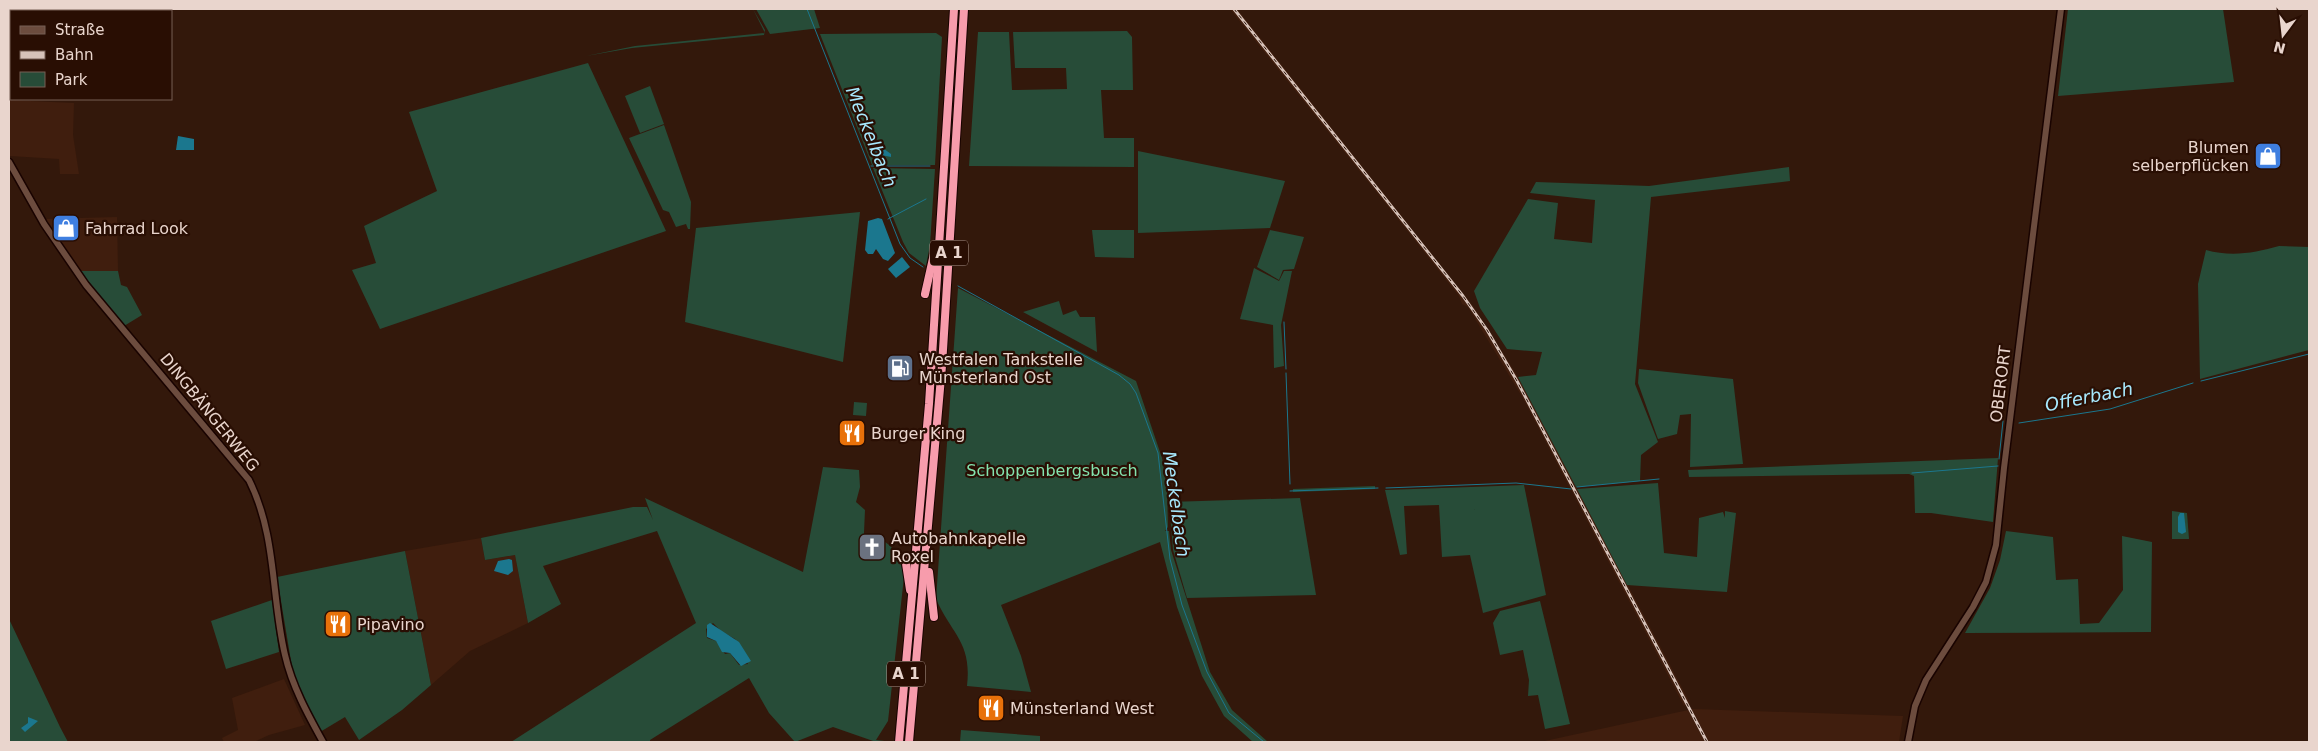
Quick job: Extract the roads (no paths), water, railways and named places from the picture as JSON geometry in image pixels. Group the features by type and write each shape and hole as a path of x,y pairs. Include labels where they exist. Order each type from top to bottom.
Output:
{"highway":[{"name":"A 1","path":"899,742 911,622 941,223 954,9"},
{"name":"A 1","path":"909,742 928,543 964,9"},
{"path":"925,294 941,223"},
{"path":"928,543 934,618"},
{"path":"905,557 909,574 911,622"}],"main road":[{"name":"OBERORT","path":"1908,742 1915,706 1926,680 1977,600 1986,582 1996,545 2061,9"},
{"name":"DINGBÄNGERWEG","path":"9,162 35,211 86,285 249,480 264,515 269,537 282,640 288,668 323,742"}],"water":[{"path":"178,136 194,139 194,150 176,150"},
{"path":"874,138 880,146 891,154 891,157 876,154 873,148"},
{"path":"878,218 882,219 895,253 888,261 883,259 876,249 873,254 868,254 865,250 868,221"},
{"path":"902,257 910,267 896,278 888,269"},
{"path":"2180,513 2184,513 2186,532 2182,534 2178,532 2178,517"},
{"path":"512,560 513,571 508,575 494,571 498,561"},
{"path":"710,623 739,642 751,661 741,666 730,653 722,652 716,641 707,637 707,625"},
{"path":"28,717 38,721 25,732 21,728 28,723"}],"waterway":[{"name":"Meckelbach","path":"807,9 900,244 910,258 923,267"},
{"path":"871,166 930,166"},
{"path":"888,219 926,199"},
{"name":"Meckelbach","path":"958,286 1119,375 1130,384 1136,393 1158,453 1170,559 1182,605 1207,672 1229,713 1264,742"},
{"path":"1284,322 1286,369"},
{"name":"Offerbach","path":"2201,381 2309,354"},
{"path":"1286,373 1290,484"},
{"name":"Offerbach","path":"2019,423 2110,409 2193,383"},
{"name":"Offerbach","path":"1999,459 2003,421"},
{"name":"Offerbach","path":"1912,473 1998,466"},
{"path":"1577,487 1659,479"},
{"path":"1386,488 1516,483 1571,489"},
{"path":"1290,491 1378,488"}],"railway":[{"path":"1234,9 1463,296 1487,330 1517,381 1707,742"}],"place":[{"name":"Blumen selberpflücken","path":"2268,156"},
{"name":"Fahrrad Look","path":"66,228"},
{"name":"Westfalen Tankstelle Münsterland Ost","path":"900,368"},
{"name":"Burger King","path":"852,433"},
{"name":"Autobahnkapelle Roxel","path":"872,547"},
{"name":"Pipavino","path":"338,624"},
{"name":"Münsterland West","path":"991,708"}],"park label":[{"name":"Schoppenbergsbusch","path":"1052,470"}]}
